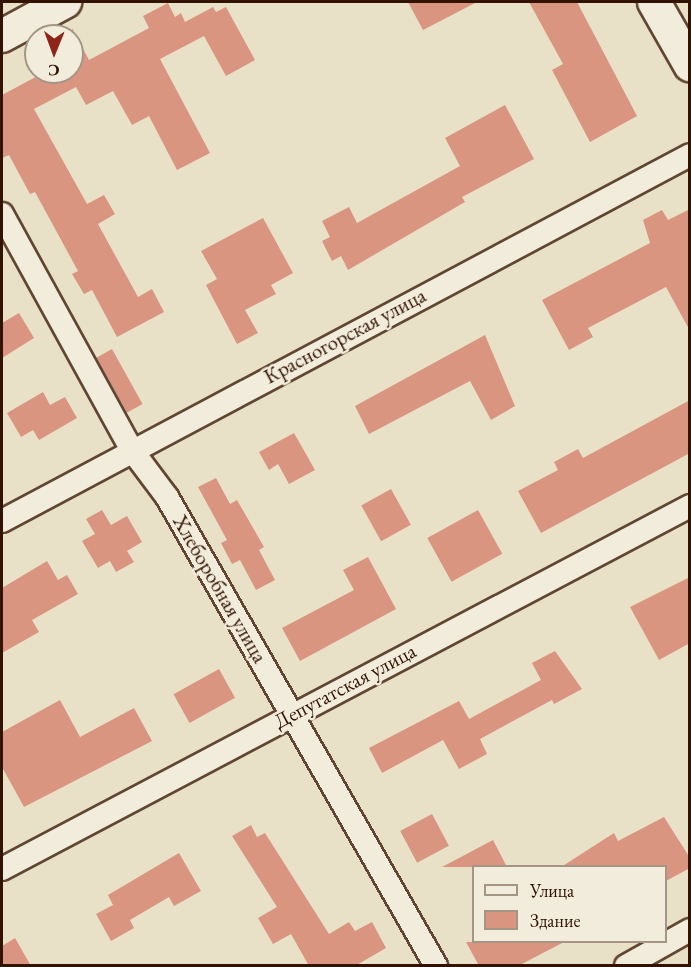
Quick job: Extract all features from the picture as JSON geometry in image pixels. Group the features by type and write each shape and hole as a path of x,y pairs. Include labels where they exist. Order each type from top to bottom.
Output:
{"main road":[{"path":"2,36 65,2"},
{"path":"654,2 690,65"}],"street":[{"name":"Красногорская улица","path":"2,521 131,449 690,155"},
{"name":"Хлеборобная улица","path":"2,214 131,449 167,497 436,966"},
{"name":"Депутатская улица","path":"2,869 291,714 690,506"},
{"path":"667,943 690,930"},
{"path":"626,966 667,943"}],"building":[{"path":"408,2 477,2 423,30"},
{"path":"529,2 577,2 637,116 590,142 552,70 563,64"},
{"path":"168,3 175,17 181,13 185,22 213,7 216,12 226,7 255,60 226,76 204,36 160,59 210,153 177,170 149,116 132,125 113,91 86,105 76,87 34,109 87,204 104,195 115,214 98,224 138,297 152,289 164,312 117,337 92,290 84,294 72,274 78,271 35,192 30,194 9,155 2,158 2,95 24,83 84,84 84,51 89,60 149,28 143,16"},
{"path":"505,105 534,159 462,197 465,202 348,270 341,256 332,261 322,241 330,237 322,221 349,207 357,223 460,166 445,138"},
{"path":"690,209 690,331 666,287 588,328 593,337 569,350 542,300 650,243 643,220 662,210 668,220"},
{"path":"263,218 293,273 271,285 276,294 245,310 258,333 237,344 206,285 217,279 201,251"},
{"path":"19,313 34,338 2,358 2,323"},
{"path":"485,335 515,406 491,420 470,381 369,434 355,406"},
{"path":"112,349 143,404 127,413 96,358"},
{"path":"43,392 50,405 65,397 77,418 39,440 33,430 21,437 7,413"},
{"path":"690,400 690,453 541,533 518,491 558,470 554,462 578,449 583,458"},
{"path":"294,433 315,470 289,484 278,464 269,470 259,452"},
{"path":"216,478 230,504 237,500 264,547 259,550 275,580 256,590 240,560 232,564 221,543 227,540 198,487"},
{"path":"391,489 411,525 381,541 361,505"},
{"path":"102,510 111,525 127,516 142,542 127,551 134,562 116,572 110,561 98,568 82,541 95,534 86,519"},
{"path":"478,510 502,554 452,582 427,538"},
{"path":"368,557 396,609 300,661 282,628 354,590 343,570"},
{"path":"47,561 58,580 67,575 78,594 32,620 39,632 2,653 2,588"},
{"path":"690,577 690,643 659,660 630,607"},
{"path":"555,651 582,689 554,704 552,700 480,739 487,754 459,769 443,740 382,773 369,748 459,701 469,719 541,680 532,663"},
{"path":"219,669 235,698 190,723 174,694"},
{"path":"60,700 80,737 134,708 152,741 24,807 2,767 2,732"},
{"path":"432,814 449,846 417,863 400,831"},
{"path":"664,817 690,858 690,868 667,880 667,865 564,865 614,833 618,841"},
{"path":"251,825 257,837 265,833 329,934 349,922 355,931 372,922 386,948 355,966 309,966 291,934 273,944 258,918 277,907 232,836"},
{"path":"493,840 506,865 472,865 472,867 442,867"},
{"path":"179,853 201,891 174,906 169,897 130,920 134,928 111,941 96,914 113,905 108,895"},
{"path":"15,938 31,966 2,966 2,946"},
{"path":"466,942 562,943 518,966 479,966"}]}
